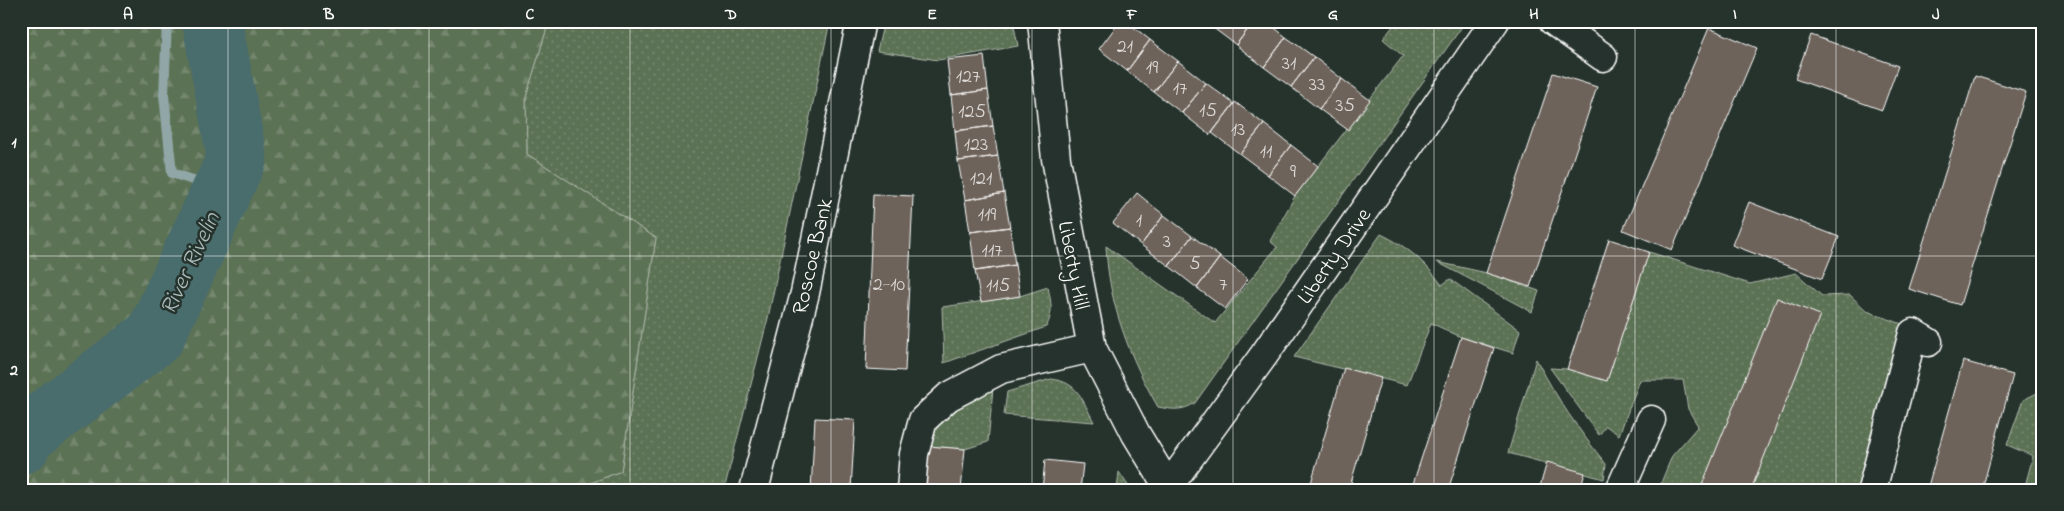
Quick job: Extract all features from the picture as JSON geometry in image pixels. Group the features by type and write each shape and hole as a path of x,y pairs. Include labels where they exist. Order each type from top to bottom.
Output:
{"street":[{"name":"Roscoe Bank","path":"754,490 805,293 861,21"},
{"name":"Liberty Hill","path":"1042,21 1056,159 1092,348 1136,434 1169,488"},
{"name":"Liberty Drive","path":"1169,488 1264,355 1496,21"},
{"path":"1553,21 1603,57"},
{"path":"1872,490 1913,333 1928,342"},
{"path":"911,490 914,454 923,420 948,397 1001,369 1092,348"},
{"path":"1620,490 1651,420"}],"green space":[{"path":"21,21 198,21 217,157 150,314 30,413 21,426"},
{"path":"224,21 549,21 526,97 527,154 656,238 621,471 573,490 23,490 41,440 164,347 250,163"},
{"path":"549,21 830,21 768,318 724,490 573,490 621,471 656,238 527,154 526,97"},
{"path":"884,21 1013,21 1018,46 938,60 877,51"},
{"path":"1397,21 1466,21 1195,403 1178,409 1158,407 1138,369 1122,329 1111,288 1106,246 1215,323 1277,247 1270,241 1295,196 1403,56 1383,39"},
{"path":"1381,234 1415,255 1442,285 1450,279 1520,330 1513,353 1461,337 1431,323 1407,385 1294,357"},
{"path":"1649,252 1750,284 1796,273 1822,296 1850,295 1867,311 1902,324 1872,490 1658,490 1672,456 1698,426 1688,409 1683,380 1640,380 1619,435 1606,426 1599,435 1550,368 1567,369 1607,381"},
{"path":"1437,262 1487,273 1539,291 1532,312"},
{"path":"1048,287 1051,312 1046,327 944,363 942,307 1020,296"},
{"path":"1536,359 1568,413 1606,464 1604,479 1508,453"},
{"path":"1051,379 1068,384 1074,388 1083,400 1094,422 1004,415 1007,392"},
{"path":"993,388 988,442 965,449 928,446 932,433 938,423 952,408"},
{"path":"2043,390 2043,490 2024,490 2033,456 2007,445 2023,400"},
{"path":"1119,472 1131,490 1117,490"}],"building":[{"path":"1120,21 1126,21 1150,40 1127,71 1099,49"},
{"path":"1210,21 1254,21 1236,45 1208,24"},
{"path":"1254,21 1266,21 1286,37 1264,67 1236,45"},
{"path":"1709,28 1757,48 1672,250 1623,230"},
{"path":"1811,35 1898,66 1882,110 1795,79"},
{"path":"1286,37 1314,57 1291,87 1264,67"},
{"path":"1150,40 1178,61 1154,92 1127,71"},
{"path":"984,56 988,90 951,95 947,60"},
{"path":"1314,57 1342,79 1319,109 1291,87"},
{"path":"1178,61 1206,83 1182,113 1154,92"},
{"path":"1553,73 1597,87 1530,287 1486,273"},
{"path":"1975,76 2026,92 1960,305 1909,289"},
{"path":"1342,79 1370,100 1348,130 1319,109"},
{"path":"1206,83 1234,104 1210,135 1182,113"},
{"path":"988,90 993,126 955,131 951,95"},
{"path":"1235,102 1264,124 1240,154 1212,133"},
{"path":"1264,124 1291,145 1268,175 1240,154"},
{"path":"993,126 998,156 958,161 955,131"},
{"path":"1291,145 1318,166 1295,196 1268,175"},
{"path":"998,156 1004,193 965,200 958,161"},
{"path":"1004,193 1010,227 970,232 965,200"},
{"path":"1137,193 1164,215 1141,245 1113,223"},
{"path":"873,194 913,196 905,371 866,369"},
{"path":"1749,202 1839,237 1822,279 1732,245"},
{"path":"1164,215 1192,236 1169,266 1141,245"},
{"path":"1010,227 1015,265 975,271 970,232"},
{"path":"1192,236 1220,257 1197,288 1169,266"},
{"path":"1609,239 1649,252 1607,381 1567,369"},
{"path":"1220,257 1248,279 1225,309 1197,288"},
{"path":"1015,265 1020,296 981,302 975,271"},
{"path":"1777,298 1820,315 1751,490 1700,490"},
{"path":"1461,337 1494,348 1448,490 1411,490"},
{"path":"1963,361 2013,375 1982,490 1927,490"},
{"path":"1344,368 1381,378 1349,490 1309,490"},
{"path":"815,418 855,420 851,490 811,490"},
{"path":"928,446 965,449 961,490 923,490"},
{"path":"1045,460 1083,464 1080,490 1042,490"},
{"path":"1547,462 1585,473 1580,490 1539,490"}],"waterway":[{"path":"167,21 164,95 172,173 222,190"},
{"name":"River Rivelin","path":"21,444 23,437 155,336 237,158 212,21"}]}
